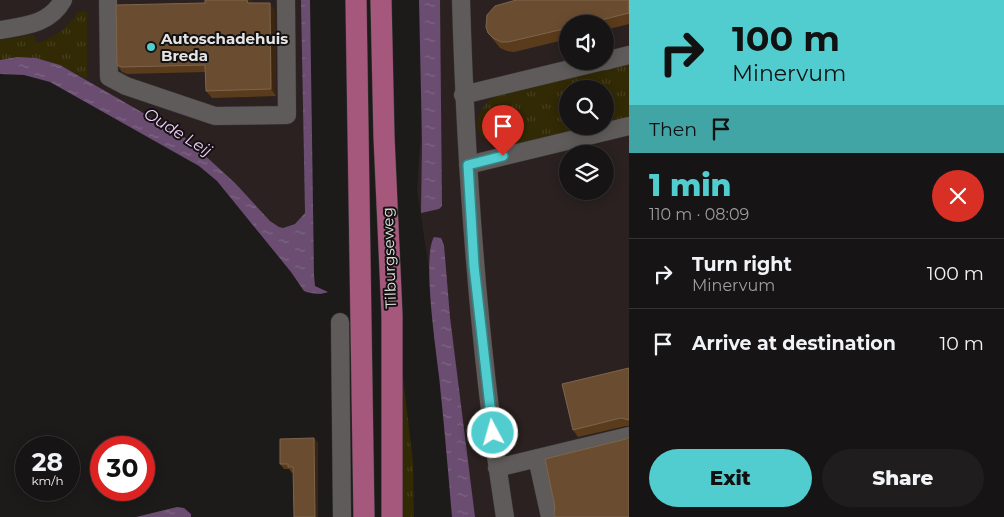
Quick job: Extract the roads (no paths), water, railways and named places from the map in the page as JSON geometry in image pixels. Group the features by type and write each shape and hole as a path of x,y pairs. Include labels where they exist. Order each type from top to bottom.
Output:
{"main road":[{"name":"Tilburgseweg","path":"356,0 364,517"},
{"name":"Tilburgseweg","path":"382,0 384,137 392,315 392,517"}],"street":[{"path":"0,30 33,25 56,11 63,0"},
{"path":"108,0 109,77 126,86 215,116 287,115 286,0"},
{"path":"461,0 463,95 474,266 505,517"},
{"path":"614,59 629,55"},
{"path":"463,95 567,70"},
{"path":"468,165 629,126"},
{"path":"340,322 342,517"},
{"path":"498,468 629,436"},
{"path":"537,458 550,517"}],"water":[{"path":"301,0 310,0 314,275 315,286 328,292 326,293 316,294 304,291 291,272 217,181 199,166 50,82 24,75 0,74 0,60 17,57 36,58 60,65 187,139 235,183 270,221 283,228 295,224 305,213"},
{"path":"419,0 440,0 442,206 439,209 421,213 422,141"},
{"path":"434,237 441,238 444,245 450,317 475,517 452,517 431,304 429,263"},
{"path":"177,507 184,508 191,514 191,517 136,517"}],"place":[{"name":"Autoschadehuis Breda","path":"151,47"}],"water label":[{"name":"Oude Leij","path":"178,132"}]}
